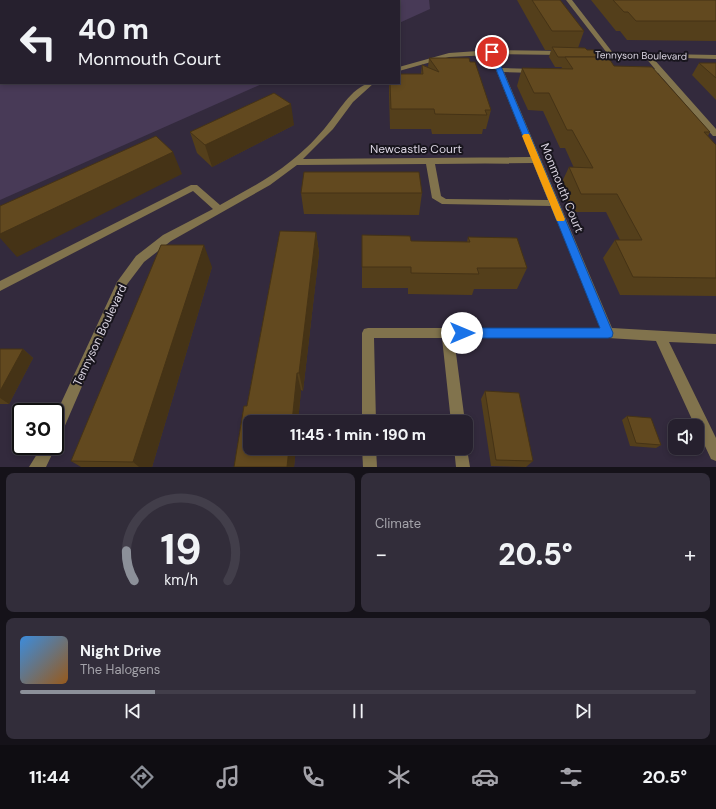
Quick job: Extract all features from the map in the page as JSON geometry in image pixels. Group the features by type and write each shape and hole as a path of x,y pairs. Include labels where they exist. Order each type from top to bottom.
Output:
{"street":[{"path":"569,0 611,54"},
{"path":"400,69 429,59 492,52 571,54"},
{"name":"Monmouth Court","path":"492,52 608,333"},
{"name":"Tennyson Boulevard","path":"579,54 716,57"},
{"path":"646,55 716,134"},
{"path":"499,70 545,71"},
{"path":"638,71 661,72"},
{"name":"Tennyson Boulevard","path":"64,412 121,285 140,259 166,238 267,183 295,162 330,127 350,100 370,84"},
{"name":"Newcastle Court","path":"295,162 536,160"},
{"path":"430,161 437,198 445,202 554,203"},
{"path":"0,286 194,187 219,210"},
{"path":"369,415 368,332 608,333 716,339"},
{"path":"447,333 457,415"},
{"path":"660,337 716,454"},
{"path":"36,467 42,461 44,455"},
{"path":"369,455 370,467"},
{"path":"462,455 463,467"}],"shaded area":[{"path":"400,0 429,0 430,9 400,23"},
{"path":"0,84 262,84 0,200"}],"building":[{"path":"532,0 560,0 584,31 552,31"},
{"path":"613,0 716,0 716,21 636,21 628,12 624,12"},
{"path":"552,47 585,48 587,50 594,50 599,57 558,57"},
{"path":"565,57 608,57 614,66 652,67 710,132 704,132 716,145 716,278 633,277 615,240 642,240 617,194 581,194 569,167 593,168 572,130 567,130 549,93 534,93 522,68 573,69"},
{"path":"429,58 469,58 470,62 475,62 491,110 485,110 487,115 435,114 434,109 391,109 390,84 400,84 400,74 423,74 422,65 439,72"},
{"path":"699,63 716,63 716,78"},
{"path":"274,93 291,104 205,145 190,132"},
{"path":"156,136 173,152 0,234 0,206"},
{"path":"304,172 419,172 422,193 301,193"},
{"path":"280,231 316,232 293,415 243,415 243,455 288,455 287,467 234,467 244,406 247,406"},
{"path":"362,235 410,236 411,241 470,242 468,237 517,238 527,268 477,268 479,274 411,273 411,267 362,267"},
{"path":"161,245 204,245 133,462 71,461"},
{"path":"0,349 23,349 0,391"},
{"path":"485,391 519,393 533,461 496,460"},
{"path":"627,416 651,418 661,445 636,443"}],"slow traffic":[{"path":"526,136 561,219"}],"route":[{"path":"462,333 608,333 492,52"}]}
